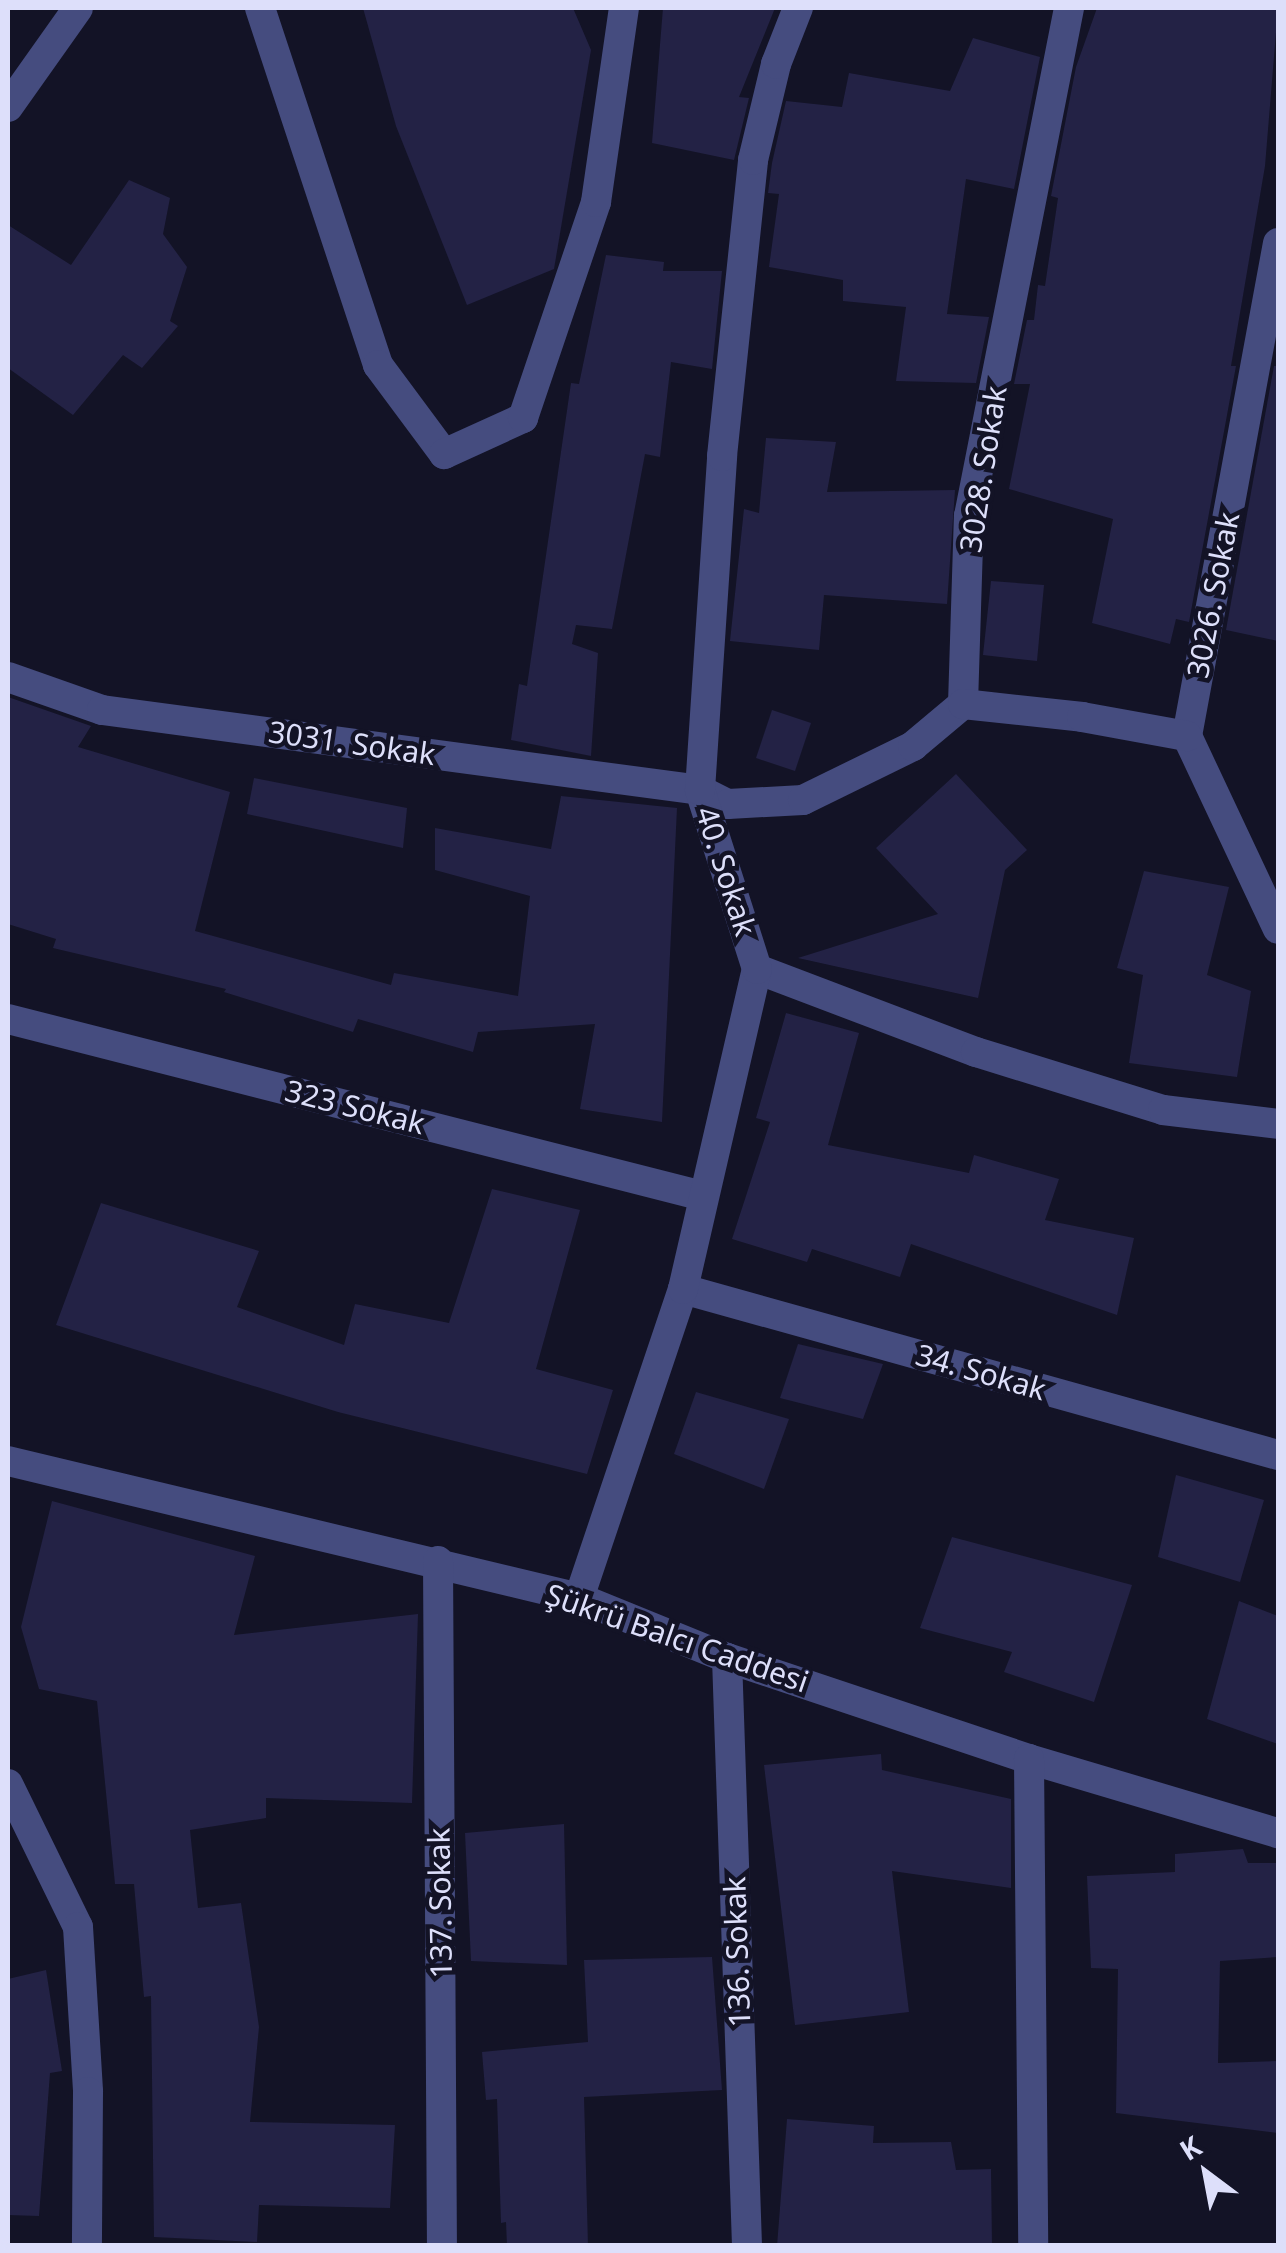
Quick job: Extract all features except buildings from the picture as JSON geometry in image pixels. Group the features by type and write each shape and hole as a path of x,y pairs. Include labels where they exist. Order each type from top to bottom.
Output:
{"street":[{"path":"8,107 78,8"},
{"path":"260,8 378,365 444,454 523,418 596,202 624,8"},
{"name":"40. Sokak","path":"579,1598 683,1289 757,969 700,790 722,456 753,160 776,64 798,8"},
{"name":"3028. Sokak","path":"963,704 970,516 1069,8"},
{"name":"3026. Sokak","path":"1187,736 1278,243"},
{"name":"3031. Sokak","path":"8,676 102,710 700,790"},
{"path":"700,790 728,804 803,800 913,746 963,704 1082,717 1187,736 1278,929"},
{"path":"757,969 976,1052 1162,1110 1278,1124"},
{"name":"323 Sokak","path":"8,1018 703,1196"},
{"name":"34. Sokak","path":"683,1289 1278,1456"},
{"name":"Şükrü Balcı Caddesi","path":"8,1461 579,1598 727,1658 1030,1760 1278,1834"},
{"name":"137. Sokak","path":"438,1562 442,2246"},
{"name":"136. Sokak","path":"727,1658 747,2246"},
{"path":"1030,1760 1033,2246"},
{"path":"8,1784 78,1926 88,2092 88,2246"}]}
